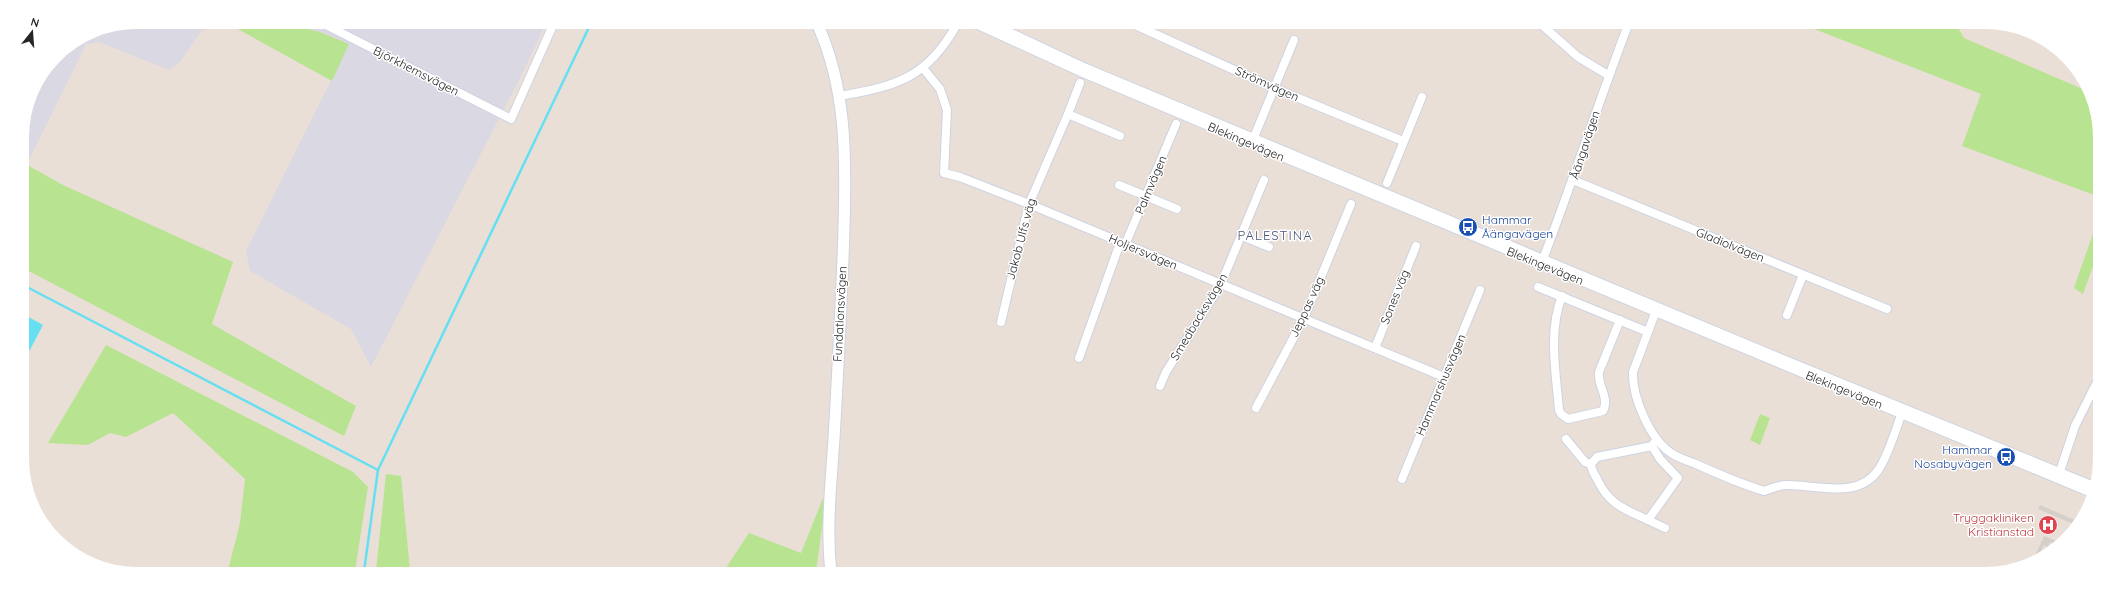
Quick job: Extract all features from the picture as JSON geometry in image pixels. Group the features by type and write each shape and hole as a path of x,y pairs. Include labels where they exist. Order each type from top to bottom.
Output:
{"main road":[{"path":"819,29 832,62 840,96"},
{"name":"Fundationsvägen","path":"830,567 829,531 846,172 845,135 840,96"},
{"name":"Fundationsvägen","path":"829,531 835,567"}],"street":[{"name":"Björkhemsvägen","path":"334,29 511,119 551,29"},
{"path":"840,96 878,90 899,82 923,68 942,48 954,29"},
{"name":"Blekingevägen","path":"987,29 1083,74 1252,141 2058,475 2090,485"},
{"name":"Blekingevägen","path":"1003,29 1086,68 1252,141"},
{"name":"Strömvägen","path":"1143,29 1274,88 1404,141"},
{"path":"1547,29 1578,56 1608,75"},
{"name":"Åängavägen","path":"1542,261 1573,180 1608,75 1626,29"},
{"path":"1252,141 1294,40"},
{"name":"Holjersvägen","path":"923,68 940,89 947,110 944,172 960,176 1029,204 1444,377"},
{"name":"Jakob Ulfs väg","path":"1000,322 1029,204 1080,83"},
{"path":"1387,183 1422,97"},
{"path":"1068,114 1120,136"},
{"name":"Palmvägen","path":"1079,358 1123,244 1146,196 1176,124"},
{"name":"Smedbacksvägen","path":"1160,386 1166,372 1221,284 1264,180"},
{"name":"Gladiolvägen","path":"1573,180 1887,309"},
{"path":"1119,185 1177,209"},
{"name":"Jeppas väg","path":"1256,408 1304,318 1351,204"},
{"path":"1242,236 1269,247"},
{"name":"Sones väg","path":"1375,348 1416,246"},
{"path":"1787,315 1803,275"},
{"path":"1538,287 1648,332"},
{"name":"Hammarshusvägen","path":"1402,479 1480,290"},
{"path":"1562,296 1558,306 1554,355 1559,410 1561,414 1568,419 1603,411 1606,399 1598,378 1599,372 1620,320"},
{"path":"1648,520 1678,478 1660,459 1640,405 1633,380 1635,366 1657,310"},
{"path":"2058,475 2068,447 2076,436 2077,422 2093,390"},
{"path":"1665,528 1610,500 1603,492 1591,469 1591,464 1597,457 1654,443 1671,453 1726,477 1764,490 1775,486 1784,485 1842,489 1858,486 1867,481 1878,470 1903,411"},
{"path":"1566,439 1585,462 1591,464"},
{"name":"Blekingevägen","path":"2058,475 2088,491"}],"shaded area":[{"path":"130,29 205,29 200,33 180,62 169,70 99,42 86,44 29,160 29,130 37,95 47,77 71,51 95,37 116,31"},
{"path":"308,29 543,29 523,72 371,367 351,329 250,271 246,251 349,44 320,32"},
{"path":"2040,505 2074,520 2072,523 2038,509"},
{"path":"2044,536 2055,540 2052,543 2050,542 2048,547 2044,545 2041,551 2036,554"}],"green space":[{"path":"238,29 308,29 320,32 349,44 332,81"},
{"path":"1814,29 1959,29 1964,38 2082,89 2092,123 2093,195 1962,146 1981,94"},
{"path":"29,166 63,185 233,262 212,324 356,406 344,436 29,271"},
{"path":"2093,233 2093,266 2083,294 2074,288"},
{"path":"106,345 353,472 368,487 356,567 229,567 240,523 245,479 173,413 126,437 110,433 88,445 48,443"},
{"path":"1760,414 1770,418 1760,445 1750,440"},
{"path":"386,474 401,476 410,567 376,567"},
{"path":"823,498 825,505 817,567 727,567 749,533 801,553"}],"water":[{"path":"29,317 43,325 29,352"}],"waterway":[{"path":"365,567 378,470 588,29"},
{"path":"29,288 378,470"}],"place":[{"name":"Hammar Åängavägen","path":"1468,227"},
{"name":"Hammar Nosabyvägen","path":"2006,457"},
{"name":"Tryggakliniken Kristianstad","path":"2048,525"}],"district":[{"name":"PALESTINA","path":"1275,235"}]}
